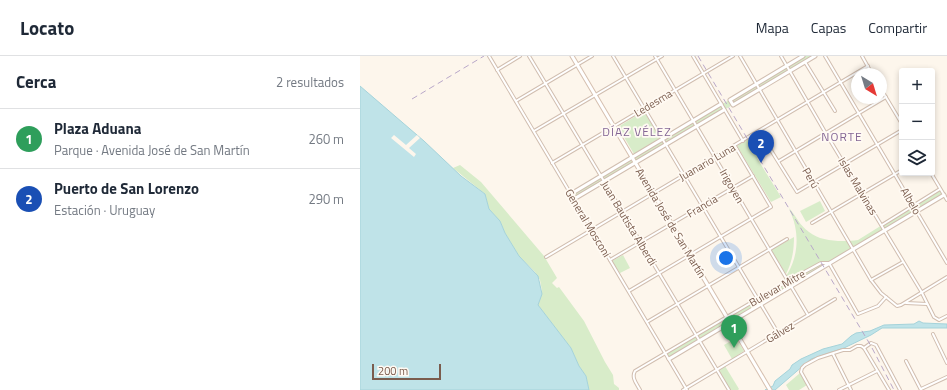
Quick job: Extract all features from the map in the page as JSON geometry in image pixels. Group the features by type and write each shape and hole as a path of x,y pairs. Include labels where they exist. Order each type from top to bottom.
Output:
{"street":[{"name":"General Mosconi","path":"489,56 687,389"},
{"path":"497,70 520,56"},
{"name":"Juan Bautista Alberdi","path":"529,56 698,341 729,390"},
{"name":"Avenida José de San Martín","path":"572,56 770,390"},
{"path":"516,101 592,56"},
{"path":"613,56 778,333"},
{"name":"Irigoyen","path":"655,56 808,315"},
{"path":"534,132 662,56"},
{"path":"692,56 743,141"},
{"name":"Ledesma","path":"552,163 733,56"},
{"name":"Perú","path":"740,56 871,280 886,297"},
{"name":"Islas Malvinas","path":"781,56 921,291 934,317 939,320 947,316"},
{"path":"803,56 730,100 733,105 815,56"},
{"name":"Albelo","path":"825,56 947,264"},
{"path":"862,56 868,66"},
{"path":"805,62 835,111"},
{"name":"Juanario Luna","path":"546,257 868,66"},
{"path":"887,99 899,119"},
{"path":"571,194 721,104"},
{"path":"778,161 874,104"},
{"path":"574,199 724,110"},
{"path":"759,131 797,192 899,132"},
{"path":"629,291 771,207 735,146"},
{"path":"812,223 899,172"},
{"name":"Francia","path":"610,260 753,176"},
{"path":"933,176 947,200"},
{"path":"882,226 940,189"},
{"name":"Bulevar Mitre","path":"669,359 944,195"},
{"path":"647,322 787,239"},
{"path":"871,280 903,262"},
{"path":"829,263 858,314 878,306 886,297 897,306 905,303 921,291 947,276"},
{"name":"Bulevar Mitre","path":"640,390 633,378 635,371 788,281 821,264 829,263"},
{"name":"Gálvez","path":"684,390 835,299"},
{"path":"905,303 927,304"},
{"path":"933,334 947,363"},
{"path":"864,348 871,343 876,346 900,390"},
{"path":"810,390 801,372 802,368 811,361 824,355 833,354 843,350 850,350 857,346 864,348 889,390"},
{"path":"833,354 851,390"},
{"path":"906,361 920,390 947,377"},
{"path":"839,390 877,371"}],"green space":[{"path":"803,56 815,56 574,199 571,194"},
{"path":"644,111 660,138 634,154 618,127"},
{"path":"758,133 769,150 757,158 781,197 771,202 737,146"},
{"path":"460,165 481,182 544,256 557,278 552,283 557,288 559,287 584,321 613,375 614,384 619,388 619,390 589,390 586,376 579,366 571,348 538,305 542,291 540,280 535,272 519,256 505,233 500,221 489,209 485,194 453,168"},
{"path":"940,189 944,195 669,359 666,353 776,288 782,282 794,260 797,243 795,224 789,208 806,230 820,238 846,241 858,240"},
{"path":"820,201 825,211 806,222 800,211"},
{"path":"794,237 794,247 790,265 786,274 771,250"},
{"path":"623,255 630,268 620,273 612,261"},
{"path":"736,338 744,351 732,359 724,345"},
{"path":"725,366 739,389 738,390 730,390 718,371"},
{"path":"800,373 807,385 799,390 789,390 786,385"}],"water":[{"path":"360,86 424,141 461,176 485,194 489,209 500,221 505,233 519,256 538,276 542,294 538,305 571,348 579,366 586,376 589,390 360,390"},
{"path":"919,321 923,323 947,324 947,328 882,328 844,348 811,359 775,390 765,390 773,386 775,381 790,369 792,365 801,359 823,349 842,344 856,333 870,331 884,325 914,324"}],"pier":[{"path":"394,135 406,145 417,135 420,138 409,148 416,154 414,157 391,138"}],"railway":[{"path":"412,99 484,56"},
{"path":"698,56 871,346 894,390"}],"place":[{"name":"Puerto de San Lorenzo","path":"761,163"},
{"name":"Plaza Aduana","path":"734,348"}],"district":[{"name":"DÍAZ VÉLEZ","path":"637,132"},
{"name":"NORTE","path":"842,137"}]}
